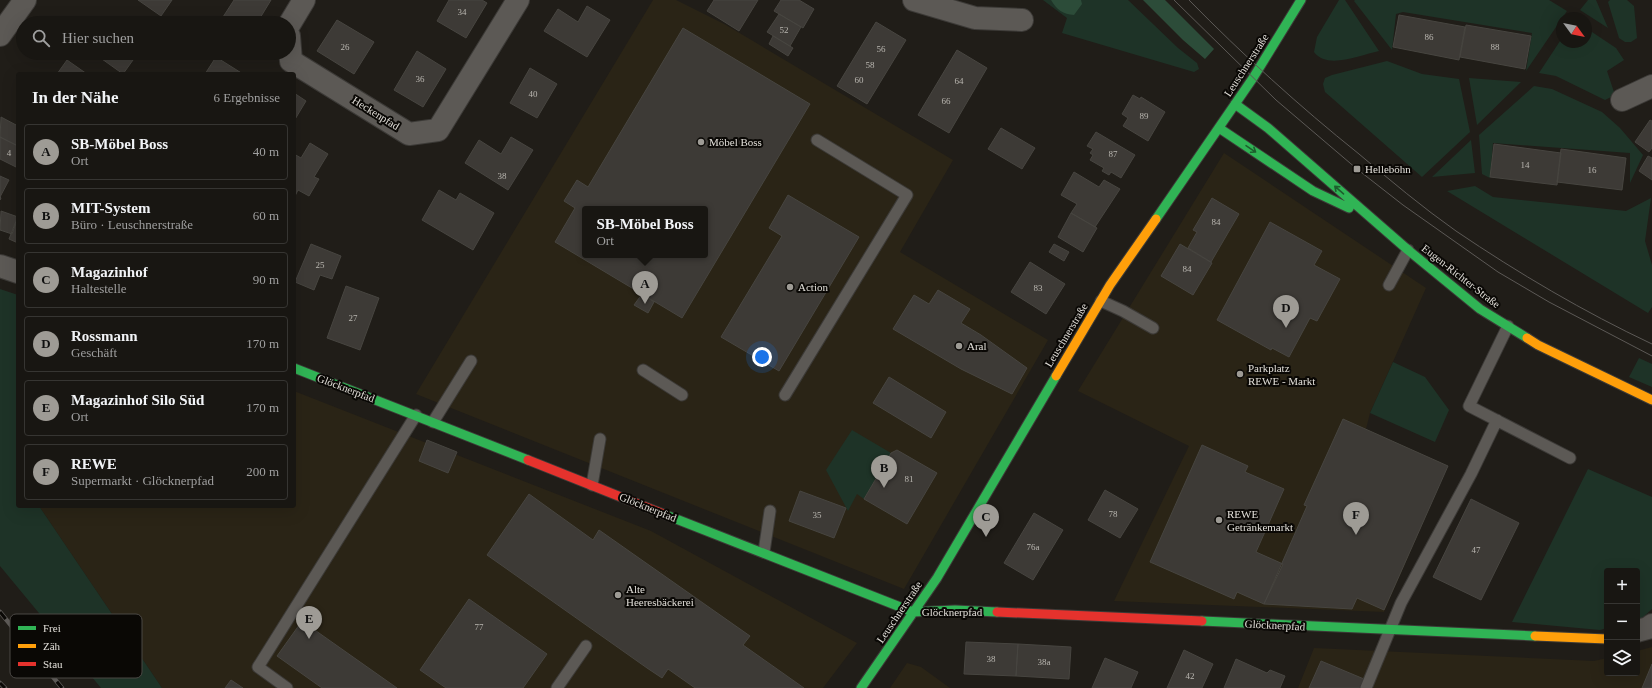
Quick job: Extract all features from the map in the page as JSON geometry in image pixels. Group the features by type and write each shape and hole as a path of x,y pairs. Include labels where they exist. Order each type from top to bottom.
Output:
{"main road":[{"name":"Leuschnerstraße","path":"861,688 937,578 1101,301 1141,238 1253,78 1301,0"},
{"name":"Eugen-Richter-Straße","path":"1235,104 1268,128 1408,250 1480,308 1538,345 1652,400"},
{"name":"Eugen-Richter-Straße","path":"1219,128 1313,191 1368,216"},
{"name":"Glöcknerpfad","path":"296,369 913,612 963,610 1604,640"}],"street":[{"path":"0,35 25,0"},
{"path":"294,16 304,0"},
{"name":"Heckenpfad","path":"291,60 409,134 438,130 518,0"},
{"path":"914,0 975,18 1022,20"},
{"path":"1622,100 1652,86"},
{"path":"0,266 16,271"},
{"path":"1640,630 1652,625"}],"lane":[{"path":"785,395 907,196 817,140"},
{"path":"1389,285 1408,250"},
{"path":"1101,301 1123,311 1153,328"},
{"path":"1508,326 1469,406 1570,458"},
{"path":"433,422 471,361"},
{"path":"643,370 682,395"},
{"path":"287,688 258,667 416,415"},
{"path":"1366,688 1402,603 1471,474 1497,420"},
{"path":"592,485 600,439"},
{"path":"764,552 770,511"},
{"path":"557,688 586,646"}],"shaded area":[{"path":"653,0 676,0 726,25 953,160 900,252 1048,340 904,589 416,394"},
{"path":"1224,153 1426,288 1370,413 1366,429 1448,466 1384,612 1114,601 1189,446 1078,391"},
{"path":"296,392 651,531 857,643 823,688 162,688 142,658 142,614 112,614 40,508 296,508"},
{"path":"1652,647 1652,688 1298,688 1314,648 1594,661 1604,659 1604,676 1640,676 1640,650"},
{"path":"907,663 921,667 950,688 890,688"}],"green space":[{"path":"1043,0 1128,0 1178,48 1197,63 1199,69 1194,72 1062,33 1067,18"},
{"path":"1051,0 1081,0 1082,4 1074,15 1061,11"},
{"path":"1143,0 1165,0 1214,49 1205,59 1183,40"},
{"path":"1339,0 1345,0 1379,51 1354,58 1335,61 1320,57 1314,52 1317,37"},
{"path":"1549,0 1567,11 1556,12 1556,27 1526,71 1532,33 1403,12 1396,14 1392,50 1354,1"},
{"path":"1588,0 1596,0 1608,28 1592,18 1592,12 1583,12 1580,10"},
{"path":"1610,0 1627,0 1634,6 1637,38 1631,42 1625,42 1619,38 1608,2"},
{"path":"1592,32 1616,48 1624,60 1607,71 1615,95 1605,100 1556,76 1539,73 1556,47 1592,48"},
{"path":"1387,61 1422,74 1459,79 1470,132 1422,177 1325,92 1323,84 1325,78"},
{"path":"1469,78 1521,82 1477,125"},
{"path":"1534,86 1552,89 1602,112 1620,128 1643,155 1630,183 1630,153 1493,143 1490,178 1482,174 1479,135"},
{"path":"1471,140 1475,173 1432,177"},
{"path":"1475,186 1493,197 1626,211 1651,198 1645,241 1652,265 1652,307 1648,313 1447,191"},
{"path":"0,289 16,294 16,508 40,508 112,614 40,614 0,566"},
{"path":"1639,358 1652,364 1652,387 1629,377"},
{"path":"1393,362 1425,377 1449,410 1435,442 1370,413"},
{"path":"852,430 891,453 864,499 857,494 848,511 826,470"},
{"path":"1588,469 1652,497 1652,609 1640,620 1640,568 1604,568 1604,629 1600,630 1512,622"},
{"path":"142,658 162,688 101,688 93,678 142,678"}],"building":[{"path":"138,0 172,0 161,16"},
{"path":"234,0 271,0 261,16 224,16"},
{"path":"449,0 482,0 487,3 466,38 437,21"},
{"path":"714,0 758,0 739,31 707,11"},
{"path":"781,0 799,0 814,9 803,28 774,11"},
{"path":"587,6 610,20 587,57 544,31 558,9 578,22"},
{"path":"779,14 801,27 790,46 767,32"},
{"path":"1399,15 1465,27 1459,60 1393,47"},
{"path":"337,20 374,42 354,74 317,51"},
{"path":"876,22 906,40 867,104 837,86"},
{"path":"1466,25 1531,36 1525,69 1460,57"},
{"name":"Möbel Boss","path":"683,28 810,104 682,318 555,242 575,208 564,201 577,180 588,187"},
{"path":"773,36 793,48 788,56 769,44"},
{"path":"957,50 987,68 949,133 918,115"},
{"path":"417,51 446,69 423,107 394,90"},
{"path":"67,60 84,72 58,72"},
{"path":"103,60 133,60 124,72 120,72"},
{"path":"214,60 221,60 240,72 206,72"},
{"path":"530,68 557,84 537,118 510,103"},
{"path":"296,94 306,101 296,118"},
{"path":"1133,95 1140,99 1141,97 1165,112 1148,141 1123,126 1128,118 1122,114"},
{"path":"1,117 16,125 16,145 0,137"},
{"path":"1650,120 1652,121 1652,148 1649,152 1635,142"},
{"path":"1001,128 1035,148 1022,169 988,149"},
{"path":"1096,132 1135,155 1121,178 1111,172 1109,175 1102,171 1104,168 1090,160 1093,155 1090,153 1093,149 1087,146"},
{"path":"0,137 16,145 16,167 0,159"},
{"path":"511,137 533,150 508,190 465,163 479,140 501,154"},
{"path":"310,143 328,154 314,177 319,179 309,196 298,190 296,194 296,155 301,158"},
{"path":"1494,144 1561,153 1557,185 1490,177"},
{"path":"1561,149 1626,158 1622,190 1557,182"},
{"path":"1648,156 1652,158 1652,180 1639,171"},
{"path":"1074,172 1099,187 1104,180 1120,189 1095,227 1071,213 1077,204 1061,195"},
{"path":"0,176 9,180 0,197"},
{"path":"439,190 456,200 460,193 494,213 473,250 422,220"},
{"name":"Action","path":"788,195 859,237 779,371 721,337 782,236 769,228"},
{"path":"1212,198 1239,214 1211,262 1188,248 1197,232 1193,230"},
{"path":"1,211 16,216 16,223 12,234 0,230"},
{"path":"1071,213 1097,228 1083,252 1058,237"},
{"path":"16,221 16,242 9,239"},
{"path":"1270,222 1322,251 1314,265 1340,279 1317,321 1310,318 1289,357 1272,348 1271,350 1217,320"},
{"path":"311,244 341,256 332,279 320,275 314,290 296,282"},
{"path":"1054,244 1069,252 1064,261 1049,252"},
{"path":"1180,244 1212,263 1193,295 1161,276"},
{"path":"1030,262 1065,284 1046,314 1011,292"},
{"path":"346,286 379,298 360,350 327,338"},
{"name":"Aral","path":"938,290 970,309 961,323 981,335 1027,368 1012,394 961,369 893,329 914,295 929,304"},
{"path":"642,294 654,302 648,313 634,305"},
{"path":"889,377 946,412 931,438 873,403"},
{"path":"1343,419 1448,466 1384,610 1357,598 1352,609 1264,604 1307,506 1304,505"},
{"path":"427,440 457,452 448,473 419,461"},
{"name":"REWE Getränkemarkt","path":"1202,445 1248,466 1245,472 1284,489 1256,552 1283,564 1264,604 1237,592 1234,599 1150,562"},
{"path":"897,450 937,473 907,524 864,499 891,453"},
{"path":"1105,490 1138,509 1120,538 1088,520"},
{"path":"800,491 846,508 834,538 789,521"},
{"name":"Alte Heeresbäckerei","path":"529,494 593,540 599,530 750,636 743,645 804,688 695,688 668,669 662,678 647,668 487,555"},
{"path":"1471,499 1519,523 1481,600 1433,577"},
{"path":"1034,513 1063,530 1033,580 1004,563"},
{"path":"469,599 547,654 523,688 446,688 420,670"},
{"path":"302,621 397,688 322,688 277,656"},
{"path":"966,642 1018,644 1016,676 964,674"},
{"path":"1018,644 1071,647 1069,679 1016,676"},
{"path":"1184,650 1213,664 1202,688 1167,688"},
{"path":"1105,658 1138,672 1131,688 1092,688"},
{"path":"1236,659 1267,673 1270,670 1285,676 1280,688 1224,688"},
{"path":"1321,661 1364,679 1361,688 1309,688"},
{"path":"1652,664 1652,688 1642,688"},
{"path":"231,680 243,688 225,688"}],"tram line":[{"path":"1174,0 1276,100 1357,169 1403,205 1498,272 1549,302 1652,356"},
{"path":"1189,0 1230,41 1293,99 1443,222 1503,262 1552,291 1601,319 1652,344"}],"railway":[{"path":"0,612 10,624"},
{"path":"54,678 62,688"},
{"path":"0,683 5,688"}],"traffic: fast":[{"path":"1156,219 1253,78 1301,0"},
{"path":"1235,104 1268,128 1408,250 1480,309 1527,338"},
{"path":"1219,128 1313,191 1349,208"},
{"path":"296,369 528,460"},
{"path":"861,688 937,578 1056,376"},
{"path":"666,515 913,612 955,610 997,612"},
{"path":"1202,621 1535,636"}],"traffic: slow":[{"path":"1056,376 1110,285 1156,219"},
{"path":"1527,338 1538,345 1652,400"},
{"path":"1535,636 1604,639"}],"traffic: jam":[{"path":"528,460 666,515"},
{"path":"997,612 1202,621"}],"place":[{"name":"Möbel Boss","path":"701,142"},
{"name":"Helleböhn","path":"1357,169"},
{"name":"Action","path":"790,287"},
{"name":"SB-Möbel Boss","path":"645,304"},
{"name":"Rossmann","path":"1286,328"},
{"name":"Aral","path":"959,346"},
{"name":"Parkplatz REWE - Markt","path":"1240,374"},
{"name":"MIT-System","path":"884,488"},
{"name":"REWE Getränkemarkt","path":"1219,520"},
{"name":"REWE","path":"1356,535"},
{"name":"Magazinhof","path":"986,537"},
{"name":"Alte Heeresbäckerei","path":"618,595"},
{"name":"Magazinhof Silo Süd","path":"309,639"}]}
